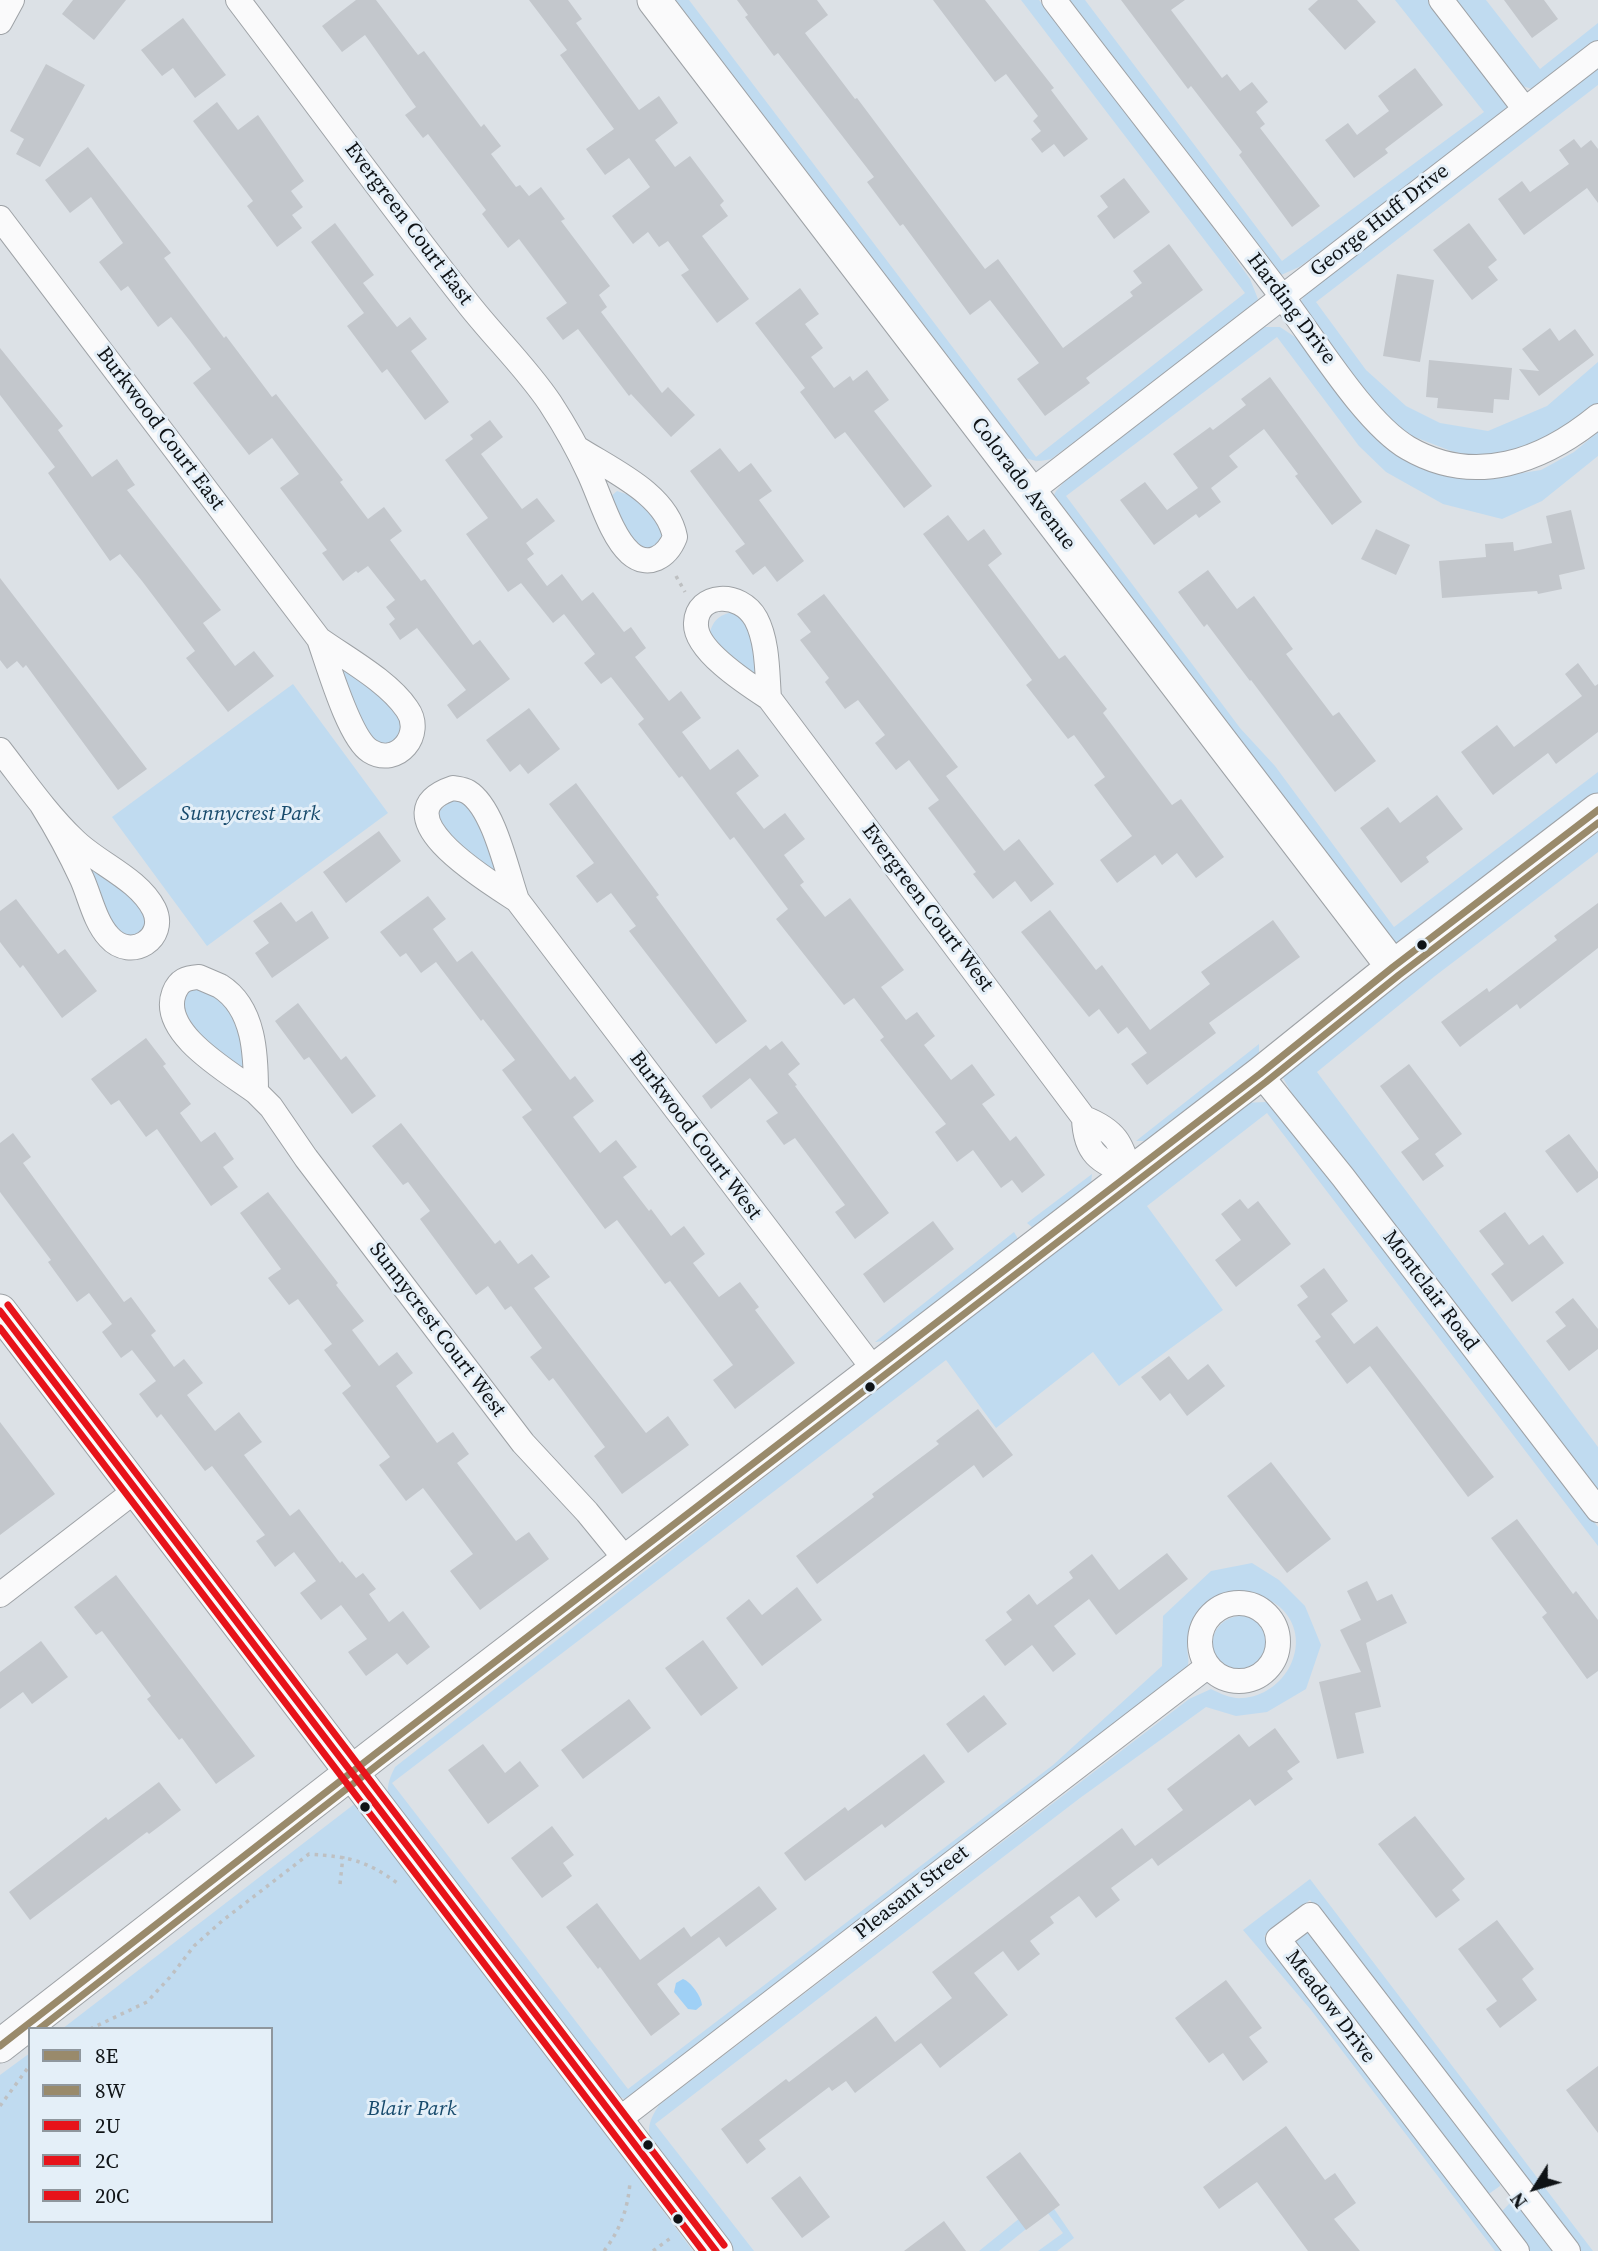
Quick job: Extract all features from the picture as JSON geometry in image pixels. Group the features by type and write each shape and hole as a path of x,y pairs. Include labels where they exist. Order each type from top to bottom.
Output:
{"street":[{"path":"0,22 12,0"},
{"name":"Evergreen Court East","path":"238,0 466,302 520,363 550,403 577,448 619,540 630,553 642,560 652,561 663,556 675,537 672,522 659,505 637,487 577,448"},
{"name":"Colorado Avenue","path":"654,0 1393,967"},
{"name":"Harding Drive","path":"1054,0 1282,296 1359,401 1385,430 1408,448 1442,462 1471,467 1519,462 1550,449 1598,416"},
{"path":"1441,0 1524,108"},
{"name":"George Huff Drive","path":"1029,493 1598,53"},
{"name":"Burkwood Court East","path":"0,219 319,639 350,723 363,744 370,751 384,755 395,754 406,747 412,736 414,722 409,710 371,676 319,639"},
{"name":"Evergreen Court West","path":"769,698 1084,1118 1084,1138 1102,1163 1130,1174"},
{"path":"0,750 42,805 76,843 139,891 154,910 157,925 145,944 133,949 125,948 109,937 64,839 42,805"},
{"path":"0,2046 1598,810"},
{"name":"Burkwood Court West","path":"517,901 875,1371"},
{"name":"Sunnycrest Court West","path":"256,1092 252,1038 245,1016 235,999 220,987 199,977 186,978 177,985 172,999 172,1013 177,1027 192,1044 256,1092 271,1107 314,1169 523,1443 587,1512 627,1561"},
{"name":"Montclair Road","path":"1260,1074 1343,1177 1598,1510"},
{"path":"0,1311 716,2251"},
{"path":"0,1595 136,1490"},
{"name":"Pleasant Street","path":"617,2121 1208,1666"},
{"name":"Meadow Drive","path":"1517,2251 1278,1939 1310,1915 1568,2251"},
{"path":"1484,2208 1517,2184"}],"path":[{"path":"676,576 685,593"},
{"path":"94,2027 147,2002 194,1946 309,1854 343,1856 376,1867 401,1885"},
{"path":"340,1884 343,1856"},
{"path":"0,2106 28,2068"},
{"path":"604,2251 621,2226 628,2199 630,2176 637,2186"},
{"path":"653,2251 673,2236"}],"green space":[{"path":"669,0 689,0 1036,457 1245,293 1021,0 1039,0 1192,198 1250,279 1258,299 1251,312 1051,459 1033,460 1015,453"},
{"path":"1069,0 1085,0 1282,261 1484,112 1395,0 1428,0 1506,101 1507,108 1503,119 1455,157 1299,267 1281,275 1275,274"},
{"path":"1447,0 1486,0 1540,69 1598,23 1598,42 1535,90 1513,83"},
{"path":"1598,62 1598,85 1316,302 1366,370 1406,406 1440,423 1488,431 1547,406 1598,362 1598,404 1521,453 1485,459 1451,451 1412,436 1381,413 1342,364 1301,301 1311,284"},
{"path":"1265,327 1280,327 1301,341 1366,429 1392,450 1469,475 1516,474 1541,470 1574,452 1598,432 1598,456 1542,501 1502,519 1443,504 1386,472 1359,446 1277,337 1066,496 1240,728 1275,766 1394,927 1598,772 1598,799 1414,938 1394,945 1052,499 1064,482 1235,346"},
{"path":"617,491 632,496 653,510 665,533 659,544 649,551 632,547 609,498"},
{"path":"733,612 747,617 759,669 750,675 709,635 717,619"},
{"path":"340,663 400,710 403,719 397,741 386,746 365,737"},
{"name":"Sunnycrest Park","path":"293,684 388,813 207,946 112,817"},
{"path":"451,800 462,801 476,810 501,877 447,842 437,813"},
{"path":"1598,832 1598,852 1435,976 1317,1072 1598,1447 1598,1494 1298,1104 1283,1078 1293,1066"},
{"path":"86,862 134,897 148,922 132,943 109,925"},
{"path":"185,985 221,995 237,1015 248,1073 193,1031 178,992"},
{"path":"1259,1044 1259,1054 1149,1141 1136,1141"},
{"path":"1266,1102 1282,1114 1598,1527 1598,1546 1267,1113 1147,1206 1223,1310 1119,1386 1093,1352 996,1428 946,1360 392,1783 628,2089 1053,1765 1162,1666 1163,1616 1211,1571 1252,1563 1279,1580 1305,1606 1321,1645 1306,1689 1267,1712 1236,1716 1206,1707 1080,1798 655,2124 754,2251 734,2251 650,2139 650,2122 659,2105 1189,1699 1211,1689 1238,1698 1257,1695 1271,1688 1290,1666 1295,1652 1296,1637 1292,1623 1283,1610 1269,1600 1243,1591 1214,1603 1198,1615 1193,1623 1187,1645 1189,1661 1186,1672 628,2101 615,2094 388,1796 388,1784 393,1771 1242,1103"},
{"path":"1092,1174 1091,1184 1041,1227 1033,1228 1027,1223"},
{"path":"1014,1232 1017,1243 893,1340 875,1342"},
{"path":"1241,1616 1257,1621 1265,1629 1270,1645 1265,1661 1257,1669 1241,1674 1225,1669 1217,1661 1212,1645 1217,1629 1225,1621"},
{"name":"Blair Park","path":"357,1802 693,2251 0,2251 0,2075 28,2054 28,2223 273,2223 273,2027 65,2027"},
{"path":"1310,1879 1593,2251 1578,2251 1310,1900 1264,1936 1506,2251 1495,2251 1311,2010 1243,1930"},
{"path":"1308,1929 1499,2178 1500,2186 1490,2193 1483,2193 1295,1945 1297,1936"},
{"path":"1046,2197 1074,2238 1057,2251 1038,2251 1063,2233 1047,2212 999,2251 979,2251"},
{"path":"1513,2200 1519,2202 1560,2251 1527,2251 1501,2212"}],"water":[{"path":"683,1979 700,1998 702,2005 696,2010 688,2009 674,1992 676,1983"}],"building":[{"path":"73,0 126,0 94,40 62,14"},
{"path":"356,0 376,0 418,55 424,51 481,127 484,124 501,146 491,154 516,187 520,185 529,196 541,187 565,219 561,221 610,286 599,295 607,307 601,312 662,393 668,387 695,415 671,437 631,394 629,396 578,329 563,340 546,318 567,303 519,239 508,248 482,214 486,210 428,134 423,138 405,115 416,107 365,35 342,52 322,26"},
{"path":"529,0 568,0 582,19 576,23 639,110 659,96 678,123 655,140 675,167 690,156 724,201 720,205 728,216 702,236 749,299 717,323 681,275 689,270 668,241 659,247 648,232 633,244 612,216 650,187 629,158 605,175 586,149 614,129 560,55 567,50"},
{"path":"737,0 817,0 828,15 805,33 985,269 998,259 1063,348 1133,296 1130,292 1142,283 1133,271 1169,244 1203,290 1086,378 1090,383 1045,416 1017,379 1039,363 990,300 970,315 903,224 900,226 867,182 874,177 778,53 774,56 745,17 748,15"},
{"path":"933,0 985,0 1054,88 1051,90 1088,139 1064,157 1054,144 1042,153 1031,139 1041,131 1033,121 1038,116 1006,74 995,82"},
{"path":"1121,0 1185,0 1171,10 1222,78 1227,74 1240,91 1252,82 1268,102 1256,112 1265,124 1260,128 1320,206 1292,227 1239,155 1242,152 1191,86 1188,89"},
{"path":"1318,0 1357,0 1376,22 1345,50 1308,9"},
{"path":"1504,0 1544,0 1558,19 1532,38"},
{"path":"183,18 226,75 195,98 173,68 162,76 141,50"},
{"path":"46,64 85,85 40,167 16,154 24,139 10,131"},
{"path":"1415,68 1443,105 1385,149 1388,153 1354,178 1325,140 1348,123 1357,135 1389,111 1378,96"},
{"path":"217,102 238,130 258,115 304,181 291,191 303,207 292,215 302,228 277,247 247,206 253,201 193,121"},
{"path":"1574,139 1581,148 1591,140 1598,149 1598,203 1587,188 1524,235 1498,199 1522,181 1530,192 1569,164 1559,150"},
{"path":"88,147 171,253 164,258 224,338 226,336 272,397 276,394 343,480 340,482 368,519 384,507 402,531 390,540 421,581 425,579 473,645 480,640 510,679 457,719 447,705 466,690 417,628 400,640 389,624 395,619 386,607 395,600 368,566 343,581 322,553 327,550 280,488 299,474 272,438 249,455 193,383 211,369 190,341 171,317 158,327 128,286 121,291 99,262 123,243 91,197 70,213 45,180"},
{"path":"1124,178 1150,212 1114,239 1097,216 1108,207 1100,196"},
{"path":"335,223 374,275 363,283 397,327 410,317 427,339 411,351 449,402 425,420 387,369 382,373 347,326 364,313 311,242"},
{"path":"1469,223 1497,260 1488,267 1498,280 1472,300 1433,250"},
{"path":"1397,274 1434,280 1420,362 1383,356"},
{"path":"800,288 819,314 805,324 823,348 811,357 834,388 850,376 853,381 867,370 889,400 874,411 932,486 904,508 845,432 835,439 800,392 805,388 755,323"},
{"path":"1550,328 1559,341 1575,329 1594,355 1539,396 1519,369 1539,371 1522,349"},
{"path":"0,348 63,426 58,430 92,477 117,459 135,485 127,490 221,610 203,623 235,666 254,651 274,676 228,712 186,658 195,651 120,554 110,561 48,473 55,467 0,395"},
{"path":"1429,360 1512,368 1509,400 1494,399 1493,413 1437,408 1438,398 1426,397"},
{"path":"1270,377 1362,502 1332,525 1264,429 1229,456 1238,467 1211,488 1221,502 1199,518 1196,514 1154,545 1120,500 1145,482 1167,510 1198,488 1173,454 1210,427 1213,430 1246,405 1241,399"},
{"path":"490,420 503,437 481,454 522,509 537,498 555,521 526,543 534,554 527,559 547,586 562,574 582,601 593,592 624,632 631,627 646,648 635,657 669,701 681,691 701,718 682,732 710,770 738,749 759,776 736,793 764,829 785,813 805,839 784,855 804,882 800,885 825,917 850,898 904,970 881,987 906,1020 917,1012 935,1036 924,1045 951,1080 972,1064 995,1095 982,1104 1010,1141 1016,1136 1045,1175 1022,1193 1012,1180 1001,1188 973,1150 957,1162 935,1132 946,1124 880,1040 884,1037 854,998 844,1005 776,919 788,909 734,837 730,840 682,776 679,778 638,724 644,719 611,677 601,684 584,663 595,654 564,614 553,623 521,583 508,592 466,534 488,518 445,460 473,439 470,435"},
{"path":"720,448 739,472 751,463 772,491 759,500 804,561 777,582 765,566 753,575 735,551 745,544 690,471"},
{"path":"1571,510 1585,569 1559,575 1562,589 1538,594 1537,591 1442,598 1439,561 1486,557 1485,544 1513,542 1514,551 1552,543 1546,516"},
{"path":"948,515 968,541 984,529 1002,554 988,565 1059,659 1065,655 1107,709 1103,713 1172,805 1181,799 1224,857 1196,878 1177,853 1162,865 1155,855 1117,883 1100,860 1132,836 1094,785 1105,777 1074,735 1068,739 1026,685 1032,680 923,534"},
{"path":"1376,529 1410,545 1396,575 1361,559"},
{"path":"1208,570 1237,609 1254,596 1293,649 1286,654 1333,716 1339,712 1376,761 1335,792 1251,680 1207,624 1204,627 1178,592"},
{"path":"0,578 147,769 118,790 26,665 23,668 17,661 7,669 0,660"},
{"path":"824,594 958,767 946,776 1004,851 1019,839 1054,884 1031,902 1015,881 993,899 928,808 939,800 909,760 896,770 875,743 885,735 858,700 845,709 825,682 829,678 800,640 811,632 797,614"},
{"path":"1578,663 1595,686 1598,684 1598,732 1556,764 1548,753 1493,795 1461,752 1497,725 1514,747 1582,696 1565,674"},
{"path":"529,708 560,749 528,774 520,764 510,772 486,740"},
{"path":"576,783 747,1021 716,1044 629,931 636,926 611,893 597,903 576,876 594,863 549,804"},
{"path":"1437,795 1463,829 1426,857 1429,862 1401,883 1360,828 1388,807 1400,823"},
{"path":"379,831 401,861 346,903 323,872"},
{"path":"428,896 446,919 433,929 457,962 472,951 570,1080 575,1076 594,1101 573,1117 600,1153 616,1140 637,1167 623,1177 649,1211 651,1209 671,1236 684,1226 705,1254 693,1263 719,1297 740,1282 759,1307 755,1310 795,1363 735,1409 713,1380 733,1365 670,1281 665,1284 617,1220 605,1229 522,1117 532,1110 502,1070 515,1060 436,962 421,973 406,953 400,957 380,932"},
{"path":"16,899 58,954 65,949 97,991 62,1018 23,965 20,968 0,942 0,911"},
{"path":"281,902 296,922 312,911 329,938 272,978 255,953 269,943 253,921"},
{"path":"1598,903 1598,948 1520,1009 1517,1004 1460,1047 1441,1022 1487,988 1489,992 1557,940 1554,936"},
{"path":"1050,910 1096,970 1102,965 1150,1030 1210,984 1201,972 1273,920 1300,957 1209,1023 1216,1033 1147,1085 1131,1064 1147,1053 1127,1027 1118,1034 1099,1009 1089,1017 1021,932"},
{"path":"298,1003 341,1060 346,1056 376,1096 352,1114 309,1057 304,1060 275,1021"},
{"path":"146,1038 191,1104 180,1113 201,1142 215,1132 234,1159 223,1167 238,1187 211,1206 157,1129 146,1137 119,1100 111,1105 91,1079"},
{"path":"782,1041 800,1064 788,1074 797,1085 795,1086 889,1213 855,1239 835,1212 845,1205 795,1138 784,1145 766,1121 778,1113 750,1078 711,1109 702,1096 766,1045 770,1050"},
{"path":"1409,1064 1462,1134 1435,1154 1444,1166 1423,1181 1401,1152 1419,1139 1380,1086"},
{"path":"401,1123 495,1244 500,1240 518,1264 532,1254 550,1277 534,1288 646,1433 668,1416 689,1445 622,1494 594,1456 605,1447 553,1378 549,1381 530,1357 542,1348 511,1306 505,1310 488,1286 476,1295 420,1219 430,1211 408,1182 403,1185 372,1146"},
{"path":"13,1133 31,1157 23,1163 124,1302 131,1297 156,1331 151,1335 174,1367 184,1359 203,1383 187,1395 215,1431 239,1412 262,1442 244,1455 290,1516 299,1509 340,1563 342,1561 356,1578 363,1573 376,1589 369,1594 389,1622 403,1611 430,1647 407,1665 397,1653 366,1676 348,1652 367,1639 341,1605 321,1620 300,1593 316,1581 294,1552 275,1567 256,1541 265,1535 212,1466 205,1471 161,1414 157,1418 139,1394 156,1381 132,1350 121,1358 102,1332 112,1324 89,1293 77,1302 48,1262 51,1260 0,1192 0,1143"},
{"path":"1569,1134 1598,1172 1598,1178 1577,1193 1545,1151"},
{"path":"268,1192 364,1321 352,1330 379,1366 397,1352 413,1373 396,1386 437,1443 453,1432 469,1454 457,1463 516,1541 529,1532 549,1559 480,1610 450,1571 473,1554 423,1488 406,1501 379,1465 390,1457 342,1393 351,1386 324,1350 332,1344 298,1299 289,1305 268,1278 281,1269 240,1213"},
{"path":"1240,1199 1248,1209 1258,1201 1291,1244 1236,1287 1215,1260 1241,1240 1221,1214"},
{"path":"1505,1212 1529,1245 1543,1235 1564,1263 1512,1302 1491,1274 1504,1264 1479,1231"},
{"path":"933,1221 954,1249 884,1303 863,1274"},
{"path":"1324,1268 1348,1301 1331,1314 1354,1344 1377,1326 1494,1477 1468,1497 1370,1366 1347,1384 1315,1341 1321,1337 1297,1305 1308,1297 1300,1286"},
{"path":"1573,1298 1598,1329 1598,1349 1569,1371 1546,1341 1566,1326 1555,1312"},
{"path":"1169,1356 1188,1380 1208,1364 1225,1386 1187,1416 1170,1393 1160,1401 1141,1377"},
{"path":"978,1409 1013,1455 983,1478 974,1465 817,1584 796,1556 874,1497 872,1494 939,1444 936,1441"},
{"path":"0,1422 55,1494 0,1535"},
{"path":"1271,1462 1331,1539 1287,1573 1227,1496"},
{"path":"1517,1519 1573,1594 1576,1591 1598,1620 1598,1671 1587,1679 1542,1617 1547,1613 1491,1538"},
{"path":"1167,1553 1188,1579 1116,1635 1089,1599 1054,1626 1076,1654 1053,1672 1032,1645 1005,1666 985,1640 1012,1620 1006,1612 1029,1594 1037,1605 1073,1578 1069,1572 1092,1554 1119,1590"},
{"path":"116,1575 255,1756 216,1784 182,1738 179,1740 147,1699 151,1696 102,1631 96,1635 74,1607"},
{"path":"1367,1581 1377,1601 1392,1594 1407,1623 1366,1643 1381,1707 1355,1713 1364,1753 1337,1759 1319,1682 1361,1672 1340,1630 1361,1620 1347,1591"},
{"path":"797,1587 822,1620 762,1666 726,1618 749,1599 762,1615"},
{"path":"703,1640 738,1688 701,1716 665,1668"},
{"path":"41,1641 68,1677 32,1704 23,1692 0,1709 0,1672"},
{"path":"984,1695 1007,1724 968,1753 946,1724"},
{"path":"629,1699 651,1728 583,1779 561,1750"},
{"path":"1275,1728 1300,1762 1287,1771 1293,1779 1255,1806 1250,1799 1158,1866 1152,1858 1111,1888 1120,1900 1096,1918 1079,1896 1050,1917 1054,1923 1030,1941 1040,1954 1018,1971 1003,1951 974,1973 1008,2015 940,2068 921,2043 855,2093 846,2081 832,2091 829,2087 759,2140 766,2149 747,2164 721,2129 786,2079 789,2082 876,2016 895,2042 952,1998 932,1972 1122,1828 1135,1846 1183,1810 1167,1789 1239,1734 1249,1747"},
{"path":"483,1744 505,1773 520,1761 539,1786 488,1824 448,1770"},
{"path":"924,1754 945,1782 885,1828 882,1824 805,1881 784,1853 845,1807 848,1811"},
{"path":"159,1782 181,1810 149,1834 147,1832 30,1920 9,1892 106,1817 108,1820"},
{"path":"1415,1816 1465,1879 1452,1890 1460,1900 1436,1918 1378,1844"},
{"path":"552,1826 574,1855 563,1863 572,1876 542,1898 511,1858"},
{"path":"759,1886 777,1909 726,1947 719,1937 657,1984 680,2014 651,2036 600,1967 598,1969 566,1927 597,1903 640,1960 684,1927 691,1937"},
{"path":"1497,1920 1534,1969 1522,1979 1537,2000 1500,2028 1486,2009 1497,2001 1458,1949"},
{"path":"1226,1980 1262,2028 1249,2037 1268,2062 1243,2081 1223,2053 1209,2063 1175,2018"},
{"path":"1598,2066 1598,2133 1566,2090"},
{"path":"1286,2126 1325,2180 1335,2173 1356,2203 1334,2219 1360,2251 1308,2251 1257,2182 1219,2209 1203,2187"},
{"path":"1020,2152 1060,2205 1026,2230 986,2177"},
{"path":"800,2176 830,2217 802,2238 771,2198"},
{"path":"944,2221 966,2251 904,2251"}],"transit line":[{"name":"8E","path":"0,2046 1598,810"},
{"name":"8W","path":"42,2027 1598,823"},
{"name":"20C","path":"8,1305 724,2245"},
{"name":"2U","path":"0,1311 716,2251"},
{"name":"2C","path":"0,1328 703,2251"}]}
